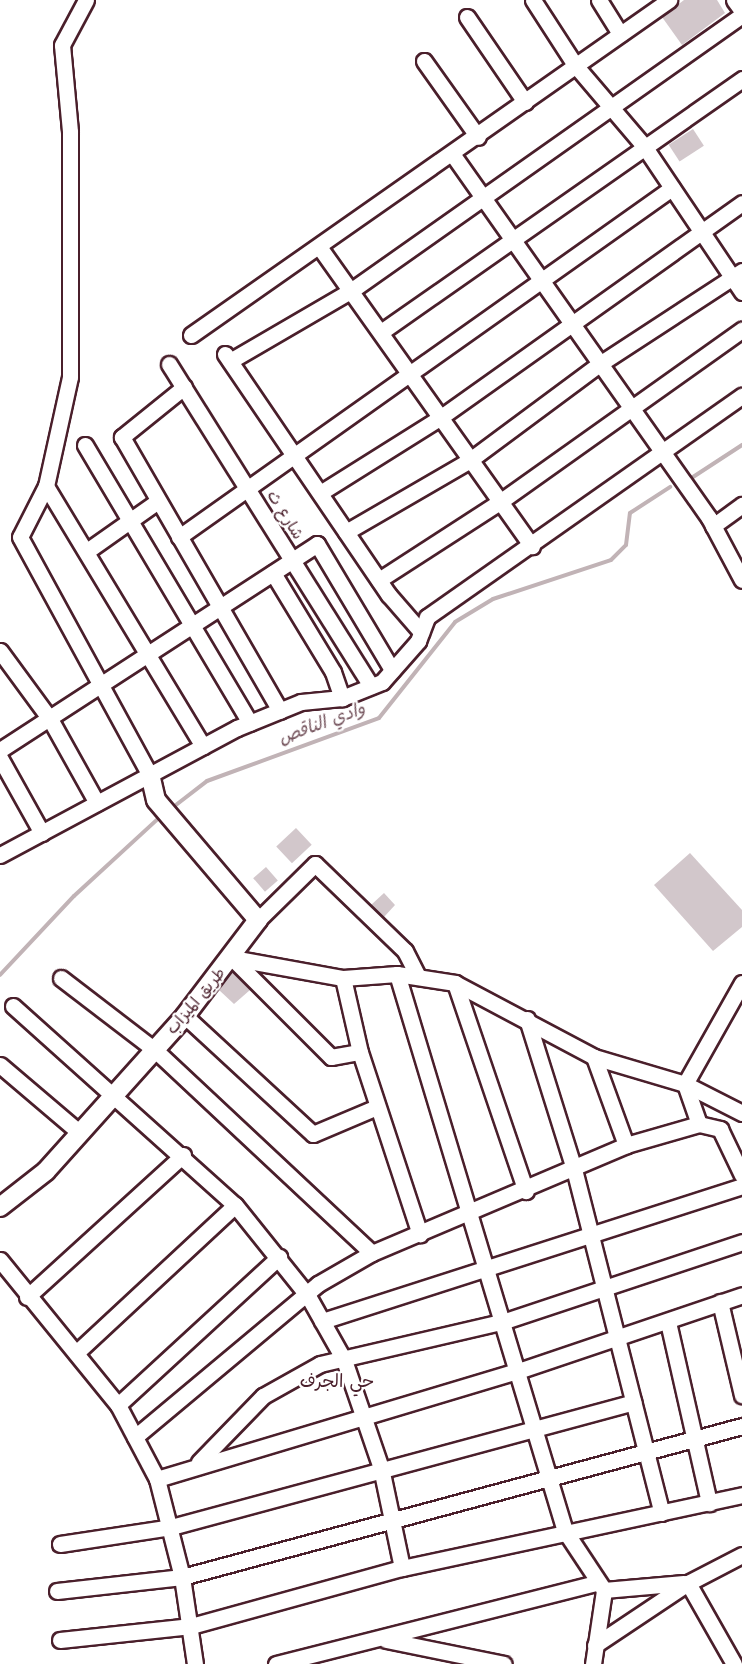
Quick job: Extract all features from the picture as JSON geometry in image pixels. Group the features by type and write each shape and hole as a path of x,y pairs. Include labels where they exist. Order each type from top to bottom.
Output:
{"street":[{"path":"86,0 62,45 70,132 70,377 46,486 20,537 150,775 156,800 258,920 315,864 405,951 418,976"},
{"path":"533,0 575,65 644,146 701,232 737,275 742,292"},
{"path":"599,0 621,34"},
{"path":"191,335 453,155 575,65 669,0"},
{"path":"421,632 379,580 228,358 352,290 482,199 742,13 734,0"},
{"path":"467,16 525,102"},
{"path":"424,61 478,137"},
{"path":"381,332 742,79"},
{"path":"453,155 713,526 742,580"},
{"path":"179,537 249,491 672,188"},
{"path":"320,493 441,417 742,203"},
{"path":"320,248 532,546"},
{"path":"346,532 470,460 598,365 737,275"},
{"path":"379,580 501,501 742,330"},
{"name":"شارع ث","path":"169,364 371,686"},
{"path":"184,387 122,437 280,711"},
{"path":"0,855 250,723 280,711 342,698 371,686 392,670 421,632 427,617 532,546 659,451 742,396"},
{"path":"85,445 250,723"},
{"path":"46,486 203,746"},
{"path":"87,551 158,501"},
{"path":"713,526 742,505"},
{"path":"0,750 101,688 317,544 392,670"},
{"path":"273,573 333,672 342,698"},
{"path":"0,651 50,719 97,803"},
{"path":"0,758 42,832"},
{"name":"طريق الميزاب","path":"0,1207 46,1171 155,1050 232,958 258,920"},
{"path":"232,958 343,978 397,974 454,983 527,1019 594,1057 685,1084 742,1113"},
{"path":"232,958 331,1058 360,1052"},
{"path":"397,974 521,1370 552,1475 565,1531 600,1587 593,1664"},
{"path":"61,978 155,1050 372,1253"},
{"path":"343,978 360,1052 420,1234"},
{"path":"454,983 526,1191"},
{"path":"699,1124 685,1084 741,987"},
{"path":"13,1006 183,1155 235,1205 308,1296 344,1360 381,1468 402,1568"},
{"path":"185,1016 313,1134 377,1107"},
{"path":"527,1019 574,1169 662,1513"},
{"path":"594,1057 626,1145"},
{"path":"0,1065 80,1133"},
{"path":"135,1437 308,1296 318,1284 372,1253 526,1191 626,1145 699,1124 720,1129 742,1175"},
{"path":"27,1296 183,1155"},
{"path":"322,1321 742,1186"},
{"path":"76,1353 235,1205"},
{"path":"198,1463 263,1396 320,1364 505,1321 603,1286 742,1242"},
{"path":"118,1405 279,1257"},
{"path":"0,1260 118,1405 157,1479 182,1577 195,1664"},
{"path":"157,1479 198,1463 363,1418 521,1370 742,1295"},
{"path":"720,1302 742,1395"},
{"path":"668,1322 709,1503"},
{"path":"60,1544 171,1527 381,1468 633,1402"},
{"path":"57,1591 182,1577 552,1475 742,1426"},
{"path":"60,1640 191,1626 402,1568 565,1531 742,1495"},
{"path":"596,1645 688,1583 742,1555"},
{"path":"276,1664 600,1587 688,1583"},
{"path":"688,1583 735,1664"},
{"path":"383,1639 504,1664"}],"building":[{"path":"684,0 717,0 725,13 682,45 662,17"},
{"path":"693,129 704,146 680,162 669,145"},
{"path":"296,828 312,845 292,863 276,846"},
{"path":"690,853 742,910 742,927 713,951 654,885"},
{"path":"266,867 278,881 265,892 253,878"},
{"path":"384,893 395,905 384,917 371,905"},
{"path":"232,972 250,990 234,1004 219,990"}],"waterway":[{"path":"693,477 742,445"},
{"name":"وادي الناقص","path":"172,808 207,781 379,718 455,622 493,599 611,560 626,545 630,513 670,487"},
{"name":"وادي الناقص","path":"0,975 74,896 161,816"}],"district":[{"name":"حي الجرف","path":"337,1382"}]}
